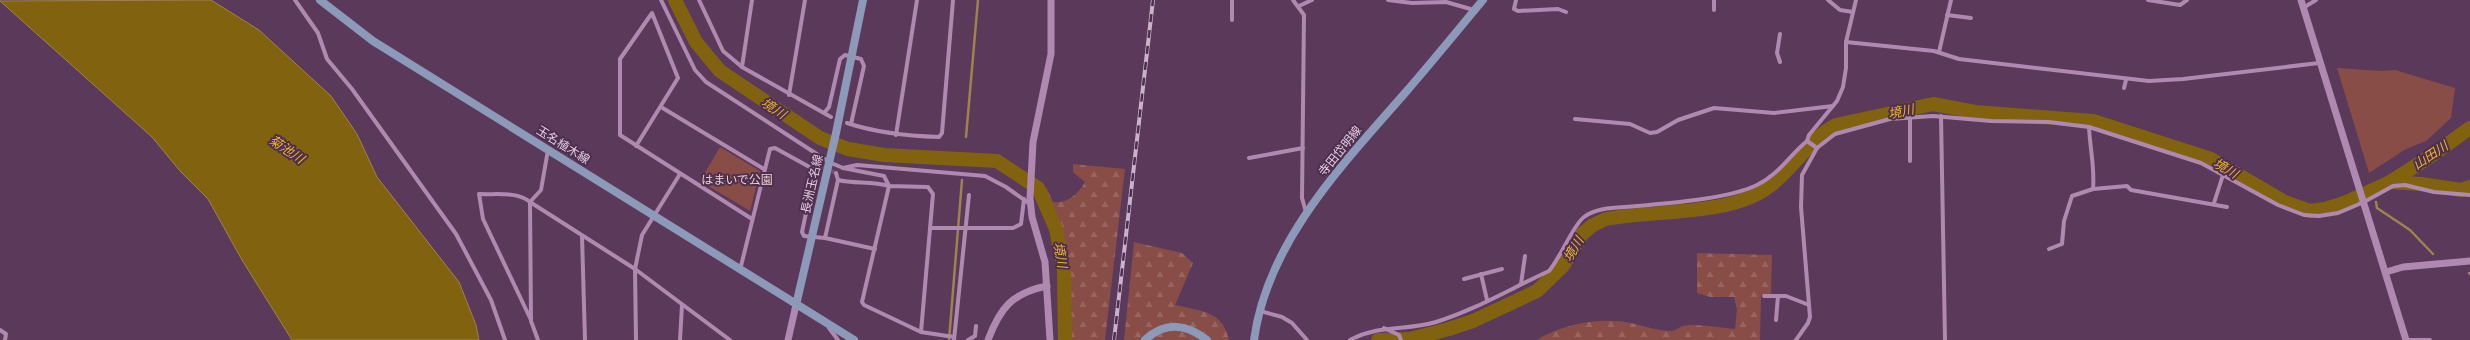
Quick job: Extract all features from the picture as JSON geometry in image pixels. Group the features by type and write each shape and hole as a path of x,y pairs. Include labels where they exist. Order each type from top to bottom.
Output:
{"main road":[{"name":"長洲玉名線","path":"796,305 853,57 863,0"},
{"name":"寺田岱明線","path":"1254,340 1259,310 1269,284 1306,212 1483,0"},
{"name":"玉名植木線","path":"322,1 373,41 796,305"},
{"path":"796,305 854,340"},
{"path":"1145,340 1153,333 1167,326 1186,327 1207,340"}],"street":[{"path":"295,0 318,33 327,60 352,89 456,234 491,300 505,340"},
{"path":"661,0 695,70 706,82 843,168 884,176 889,186 862,302 864,306 921,332 952,337 962,229 969,194"},
{"path":"699,0 723,51 742,67 789,95 831,117"},
{"path":"742,67 752,0"},
{"path":"789,95 805,0"},
{"path":"896,135 917,0"},
{"path":"824,113 829,107 840,59 845,55 861,59 864,66 849,124 896,135 940,137 942,133 954,0"},
{"path":"931,228 1013,228 1021,224 1028,200 1032,174 1033,142 1051,54 1051,0"},
{"path":"1232,0 1232,20"},
{"path":"1294,0 1304,15 1305,34 1302,198 1306,212"},
{"path":"1299,6 1312,0"},
{"path":"1388,0 1412,3 1446,2 1474,10"},
{"path":"1516,0 1514,9 1518,11 1558,9 1566,12"},
{"path":"1714,0 1714,10"},
{"path":"1828,0 1840,10 1852,12"},
{"path":"1350,340 1364,333 1384,328 1412,327 1462,313 1549,270 1559,259 1580,221 1591,213 1611,208 1720,195 1756,186 1776,172 1808,141 1809,135 1833,106 1843,87 1846,68 1846,42 1856,0"},
{"path":"1939,52 1951,0"},
{"path":"2148,0 2180,5 2187,0"},
{"path":"2301,0 2319,63 2386,272 2406,340 2430,340"},
{"path":"2303,8 2316,0"},
{"path":"636,146 678,78 652,13 620,59 620,135 636,146 752,219"},
{"path":"1947,15 1971,18"},
{"path":"1780,34 1777,53 1780,62"},
{"path":"1846,42 1939,52 1950,58 2126,80 2182,79 2319,63"},
{"path":"2124,88 2126,80"},
{"path":"1575,119 1630,124 1650,133 1657,132 1678,120 1714,108 1774,113 1833,106"},
{"path":"661,107 764,169"},
{"path":"1910,116 1910,161"},
{"path":"1796,340 1808,323 1809,305 1800,190 1802,174 1817,148 1834,134 1890,119 1910,116 1941,116 1992,121 2049,122 2089,128 2201,163 2278,205 2304,215 2328,215 2392,186 2405,186 2434,192 2470,195"},
{"path":"1941,116 1946,340"},
{"path":"2089,128 2090,146 2094,167 2093,189"},
{"path":"1808,141 1817,148"},
{"path":"740,270 770,149 776,148 815,170"},
{"path":"1249,158 1303,148"},
{"path":"531,321 530,202 541,190 548,150"},
{"path":"843,168 857,165 985,176 1028,200 1045,262 1050,340"},
{"path":"820,167 815,170 802,232 804,236 812,238 825,238 875,249"},
{"path":"825,238 838,180 836,173"},
{"path":"636,340 635,269 642,236 680,174"},
{"path":"2214,204 2223,175"},
{"path":"838,180 889,186 928,187 932,194 931,228 921,332"},
{"path":"2049,249 2062,244 2064,221 2072,196 2093,189 2127,186 2132,190 2227,207"},
{"path":"538,340 531,321 483,219 479,194 514,195 524,197 635,269 730,340"},
{"path":"582,236 585,340"},
{"path":"1520,284 1525,256"},
{"path":"2386,272 2403,267 2470,261"},
{"path":"1464,279 1502,269"},
{"path":"1481,274 1487,300"},
{"path":"988,340 996,320 1011,300 1028,290 1047,286"},
{"path":"1764,296 1786,296 1809,305"},
{"path":"1776,320 1778,296"},
{"path":"680,340 682,305"},
{"path":"788,340 796,305"},
{"path":"1259,310 1282,317 1292,323 1307,340"},
{"path":"825,322 838,340"},
{"path":"968,340 975,336 976,326"},
{"path":"1384,328 1400,338"},
{"path":"0,330 6,334 5,340"}],"green space":[{"path":"2337,68 2382,71 2395,70 2455,88 2451,118 2426,141 2406,149 2369,173"},
{"name":"はまいで公園","path":"720,147 760,171 750,211 700,181"},
{"path":"1073,164 1125,169 1105,340 1065,340 1064,271 1056,229 1038,188 1046,187 1053,202 1067,200 1072,197 1085,182 1073,172"},
{"path":"1134,242 1182,253 1193,263 1175,305 1210,314 1222,323 1229,340 1124,340"},
{"path":"1697,253 1772,255 1771,294 1761,295 1760,340 1537,340 1547,334 1570,326 1582,323 1607,321 1631,323 1667,331 1674,331 1688,325 1735,329 1737,309 1734,297 1710,297 1697,293"}],"water":[{"name":"菊池川","path":"211,0 259,30 331,96 357,134 377,177 459,282 476,325 479,340 292,340 242,260 208,199 180,171 152,137 0,1"}],"waterway":[{"name":"境川","path":"675,0 696,42 720,71 820,138 848,149 884,155 997,161 1038,188 1056,229 1064,271 1065,340"},
{"path":"966,137 978,0"},
{"name":"境川","path":"1378,340 1410,339 1449,329 1473,321 1537,291 1563,266 1582,234 1593,225 1606,219 1711,208 1751,197 1776,181 1817,138 1836,125 1933,104 1975,112 2093,121 2211,159 2285,202 2310,211 2325,209 2344,203 2390,182 2421,184 2461,190 2470,187"},
{"name":"山田川","path":"2390,182 2431,156 2470,128"},
{"path":"949,340 962,180"},
{"path":"2376,202 2377,208 2410,230 2433,254"}],"tunnel":[{"path":"820,167 836,173"}],"railway":[{"path":"1114,340 1153,0"}]}
